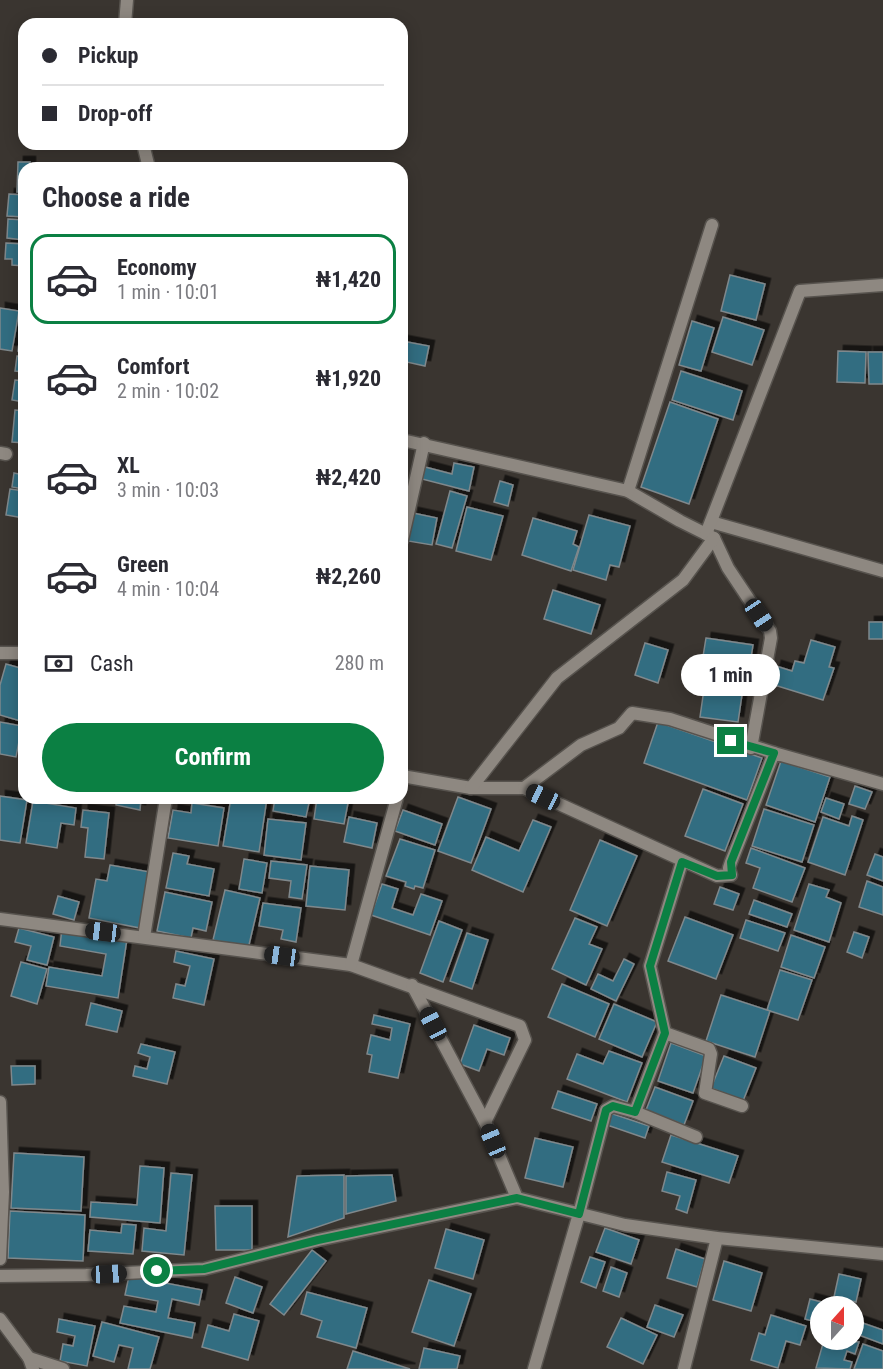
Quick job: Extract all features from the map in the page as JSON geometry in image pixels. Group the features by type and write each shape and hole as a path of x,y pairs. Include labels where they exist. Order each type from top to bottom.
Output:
{"street":[{"path":"126,18 127,0"},
{"path":"628,491 711,225"},
{"path":"471,788 557,678 683,580 711,531 800,291 883,285"},
{"path":"408,441 628,491 711,531 883,571"},
{"path":"408,514 424,443"},
{"path":"711,531 728,568 770,631 771,638 751,748"},
{"path":"0,653 18,653"},
{"path":"524,788 582,745 619,728 632,712 670,719 751,748 883,784"},
{"path":"408,778 471,788 524,788 682,862 717,876 732,875 731,862 774,753"},
{"path":"144,937 165,804"},
{"path":"351,965 395,804"},
{"path":"635,1112 665,1033 650,966 682,862"},
{"path":"0,919 351,965 412,985 520,1026 525,1040 485,1122"},
{"path":"412,985 485,1122 517,1198"},
{"path":"665,1033 709,1049 711,1054 705,1094 742,1106"},
{"path":"0,1102 3,1192 0,1259"},
{"path":"534,1369 579,1214 606,1110 613,1106 635,1112 696,1137"},
{"path":"0,1276 86,1275 204,1269 318,1240 517,1198 625,1225 717,1238 883,1254"},
{"path":"684,1369 717,1238"},
{"path":"0,1319 31,1364 63,1369"}],"building":[{"path":"9,194 18,195 18,217 7,216"},
{"path":"8,219 18,220 18,239 7,238"},
{"path":"6,243 18,244 18,266 12,265 12,259 5,259"},
{"path":"730,275 765,284 756,320 721,311"},
{"path":"0,308 18,311 12,351 0,349"},
{"path":"723,317 764,330 752,365 712,352"},
{"path":"692,321 714,328 701,371 679,365"},
{"path":"408,342 429,346 425,366 408,362"},
{"path":"838,351 866,352 865,383 837,382"},
{"path":"868,352 883,352 883,384 869,384"},
{"path":"17,356 18,356 18,371 15,371"},
{"path":"681,371 742,391 733,420 672,400"},
{"path":"15,380 18,380 18,401 12,400"},
{"path":"670,402 718,419 689,504 641,487"},
{"path":"15,410 18,410 18,442 12,442"},
{"path":"454,463 474,467 469,491 422,479 425,467 452,474"},
{"path":"14,473 18,474 18,488 12,487"},
{"path":"500,481 513,485 508,506 494,502"},
{"path":"10,489 18,490 18,517 6,515"},
{"path":"450,491 467,496 452,548 436,544"},
{"path":"467,507 503,516 491,560 456,551"},
{"path":"413,513 437,518 432,545 408,541"},
{"path":"589,515 630,526 619,567 610,565 606,580 573,570"},
{"path":"533,518 577,531 573,544 579,547 571,571 522,555"},
{"path":"553,590 600,605 591,634 544,619"},
{"path":"869,622 883,622 883,639 869,639"},
{"path":"706,638 753,645 747,683 700,675"},
{"path":"811,640 835,647 829,667 834,668 823,700 771,684 776,666 792,671 795,661 804,663"},
{"path":"645,643 668,650 658,683 635,675"},
{"path":"6,664 18,667 18,720 0,715 0,685"},
{"path":"705,682 743,688 738,722 700,717"},
{"path":"0,722 18,725 16,757 0,754"},
{"path":"658,722 762,758 747,800 644,763"},
{"path":"781,761 830,777 815,822 766,805"},
{"path":"855,786 872,792 865,809 849,804"},
{"path":"703,789 743,804 725,851 685,836"},
{"path":"0,796 18,799 18,804 26,804 20,843 0,840"},
{"path":"458,797 491,809 471,863 438,851"},
{"path":"826,798 844,804 839,819 821,812"},
{"path":"32,804 76,808 74,825 61,823 57,848 26,843"},
{"path":"116,804 140,804 140,810"},
{"path":"192,804 224,808 218,846 168,838 173,810 191,813"},
{"path":"230,804 266,804 259,852 223,846"},
{"path":"274,804 309,804 306,817 273,811"},
{"path":"316,804 348,804 344,824 314,819"},
{"path":"764,809 814,825 802,862 752,846"},
{"path":"83,810 109,813 104,859 85,857 88,828 81,827"},
{"path":"403,810 442,824 435,845 395,831"},
{"path":"852,816 863,820 845,875 808,862 823,817 849,826"},
{"path":"349,817 377,823 372,848 344,842"},
{"path":"268,819 306,823 301,860 264,855"},
{"path":"533,820 551,827 523,892 472,870 486,837 519,851"},
{"path":"400,839 435,850 423,888 415,886 414,889 405,886 406,882 386,876"},
{"path":"600,840 637,856 607,926 570,910"},
{"path":"751,848 805,868 792,902 753,888 760,868 746,863"},
{"path":"173,853 189,856 187,864 214,869 209,896 166,888"},
{"path":"875,854 883,857 883,881 867,875"},
{"path":"244,859 267,863 262,893 239,889"},
{"path":"271,861 307,865 302,899 289,897 291,881 269,878"},
{"path":"110,865 150,872 140,928 89,918 96,879 107,881"},
{"path":"310,866 349,870 345,910 306,906"},
{"path":"867,881 883,887 883,915 859,907"},
{"path":"382,884 398,889 392,908 413,915 421,894 442,901 430,935 371,915"},
{"path":"809,884 829,890 826,897 841,903 829,942 794,930"},
{"path":"720,887 739,894 733,910 714,904"},
{"path":"225,890 260,898 248,949 213,940"},
{"path":"165,892 212,902 206,931 193,928 191,938 157,931"},
{"path":"58,896 79,902 74,920 53,914"},
{"path":"754,900 792,914 787,927 749,914"},
{"path":"263,903 301,908 296,942 281,939 283,930 259,926"},
{"path":"685,917 733,935 716,979 668,961"},
{"path":"575,918 597,927 589,944 602,949 586,985 552,969"},
{"path":"746,920 785,933 778,951 740,938"},
{"path":"439,921 462,930 443,982 420,973"},
{"path":"19,928 54,937 47,965 27,960 31,946 15,942"},
{"path":"62,928 127,939 118,998 46,986 49,967 102,976 106,954 60,946"},
{"path":"854,932 869,937 862,958 847,952"},
{"path":"467,933 488,940 472,989 450,981"},
{"path":"791,935 825,947 814,978 781,967"},
{"path":"176,951 214,959 204,1005 173,998 176,984 185,986 190,966 174,962"},
{"path":"624,959 634,964 616,1001 591,989 598,974 613,981"},
{"path":"21,962 47,969 37,1004 11,996"},
{"path":"780,970 812,980 798,1020 767,1010"},
{"path":"562,984 609,1004 595,1037 548,1017"},
{"path":"721,995 770,1011 755,1057 706,1041"},
{"path":"91,1003 122,1011 117,1032 86,1025"},
{"path":"614,1004 657,1022 642,1057 599,1039"},
{"path":"374,1015 410,1024 398,1078 369,1072 372,1055 367,1054 371,1035 390,1040 392,1028 372,1024"},
{"path":"474,1025 510,1038 504,1055 487,1049 479,1071 460,1064"},
{"path":"671,1043 706,1056 693,1093 658,1081"},
{"path":"141,1044 175,1052 167,1084 133,1076 135,1066 147,1069 150,1057 138,1053"},
{"path":"609,1051 642,1063 627,1102 567,1079 577,1054 603,1064"},
{"path":"724,1056 756,1068 743,1101 711,1088"},
{"path":"11,1066 35,1066 35,1084 12,1085"},
{"path":"655,1087 693,1101 684,1125 646,1110"},
{"path":"558,1091 597,1104 591,1121 552,1108"},
{"path":"610,1113 649,1126 645,1138 607,1125"},
{"path":"671,1135 738,1156 729,1183 662,1162"},
{"path":"535,1138 573,1147 563,1187 525,1178"},
{"path":"14,1153 84,1157 81,1211 11,1208"},
{"path":"140,1166 164,1168 160,1223 90,1217 91,1202 137,1205"},
{"path":"667,1172 696,1180 687,1213 676,1209 680,1196 662,1191"},
{"path":"171,1173 192,1175 184,1255 142,1251 144,1228 166,1231"},
{"path":"344,1175 344,1218 288,1237 297,1176"},
{"path":"392,1175 396,1201 346,1214 346,1176"},
{"path":"215,1206 252,1206 252,1250 216,1250"},
{"path":"10,1211 85,1215 83,1261 8,1258"},
{"path":"122,1224 136,1225 133,1254 88,1251 90,1230 121,1233"},
{"path":"605,1228 639,1240 631,1264 596,1252"},
{"path":"446,1229 484,1240 473,1279 435,1268"},
{"path":"676,1249 705,1259 697,1287 667,1278"},
{"path":"312,1250 326,1261 284,1315 270,1304"},
{"path":"590,1257 605,1262 596,1288 581,1282"},
{"path":"724,1261 762,1273 751,1311 713,1300"},
{"path":"611,1267 627,1273 619,1297 603,1291"},
{"path":"839,1274 861,1279 857,1296 834,1296"},
{"path":"129,1276 202,1290 199,1305 172,1299 168,1318 195,1323 192,1338 120,1323 124,1306 156,1312 158,1301 125,1295"},
{"path":"235,1277 262,1287 253,1313 226,1303"},
{"path":"429,1280 471,1294 454,1346 412,1332"},
{"path":"307,1292 367,1308 356,1348 317,1337 322,1321 301,1314"},
{"path":"810,1299 810,1320 805,1319"},
{"path":"655,1305 683,1315 674,1337 647,1327"},
{"path":"234,1314 259,1321 248,1360 202,1347 208,1325 229,1331"},
{"path":"771,1315 806,1326 800,1345 786,1341 778,1368 751,1360 759,1333 765,1335"},
{"path":"621,1318 657,1335 643,1364 607,1347"},
{"path":"59,1319 95,1326 87,1366 60,1361 63,1344 73,1346 75,1336 57,1332"},
{"path":"102,1322 159,1337 150,1369 128,1369 133,1348 119,1345 114,1362 93,1356"},
{"path":"864,1323 883,1330 883,1344 864,1337"},
{"path":"864,1344 883,1351 883,1369 854,1369 861,1350 864,1350"},
{"path":"424,1348 460,1356 457,1369 419,1369"},
{"path":"821,1350 856,1350 855,1354 847,1351 844,1360 852,1362 850,1369 816,1368"},
{"path":"353,1351 410,1369 347,1369"}],"route":[{"path":"157,1271 204,1269 318,1240 517,1198 579,1214 606,1110 613,1106 635,1112 665,1033 650,966 682,862 717,876 732,875 729,868 731,862 774,753 731,741"}]}
